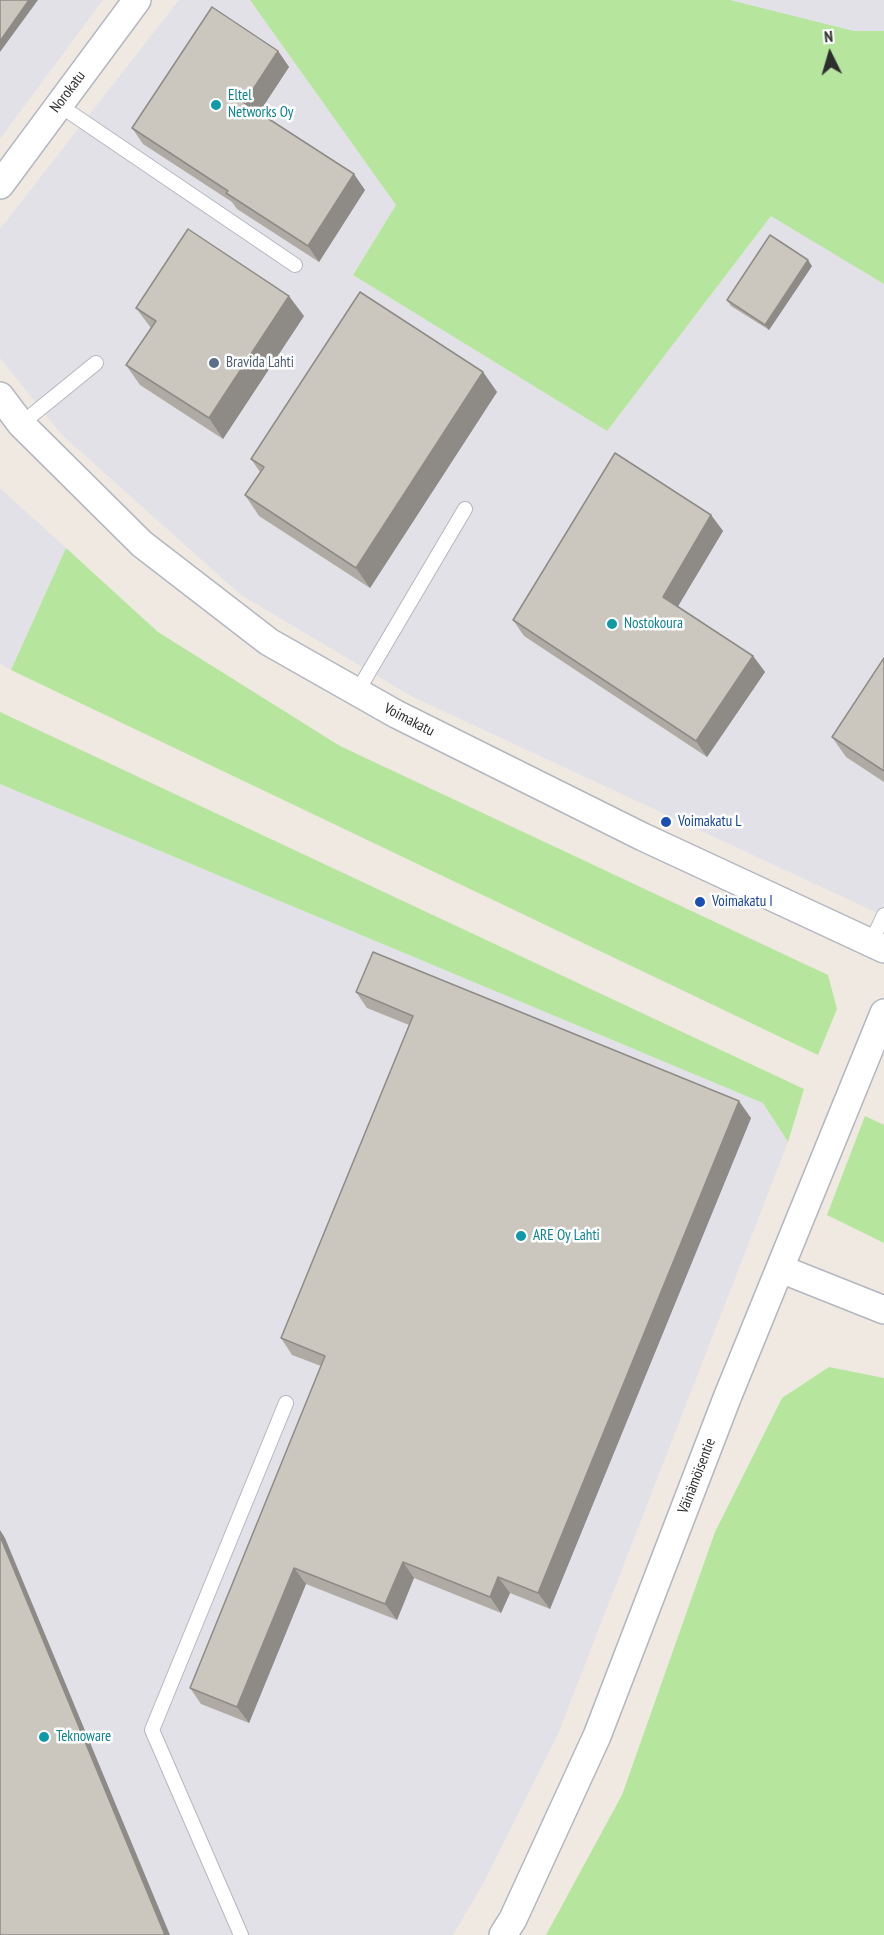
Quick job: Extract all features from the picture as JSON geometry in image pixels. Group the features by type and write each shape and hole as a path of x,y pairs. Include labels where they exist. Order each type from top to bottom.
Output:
{"street":[{"name":"Norokatu","path":"0,184 137,0"},
{"name":"Voimakatu","path":"0,396 21,424 141,544 269,642 396,714 643,837 877,946"},
{"name":"Väinämöisentie","path":"503,1935 513,1919 597,1736 727,1398 882,1018"},
{"path":"781,1269 884,1310"}],"lane":[{"path":"59,105 295,265"},
{"path":"21,424 96,363"},
{"path":"357,692 465,509"},
{"path":"877,946 884,915"},
{"path":"241,1935 152,1730 286,1403"}],"shaded area":[{"path":"0,0 103,0 0,139"},
{"path":"179,0 250,0 396,205 353,275 607,431 772,215 884,284 884,916 411,696 241,595 62,435 0,358 0,229"},
{"path":"730,0 884,0 884,31 854,31"},
{"path":"0,488 66,548 11,670 0,664"},
{"path":"0,784 763,1103 788,1142 558,1734 484,1882 453,1935 0,1935"}],"green space":[{"path":"250,0 730,0 854,31 884,31 884,284 771,216 607,431 353,275 396,205"},
{"path":"66,548 158,632 340,746 828,975 837,1009 818,1055 11,670"},
{"path":"0,712 804,1089 788,1142 763,1103 0,784"},
{"path":"865,1116 884,1125 884,1243 827,1215"},
{"path":"829,1367 884,1378 884,1935 546,1935 622,1795 715,1532 782,1398"}],"building":[{"path":"0,0 29,0 0,41"},
{"path":"212,7 278,51 244,103 354,174 308,246 132,128"},
{"name":"Bravida Lahti","path":"188,229 289,296 209,418 126,365 156,321 136,308"},
{"path":"770,235 808,260 765,325 727,300"},
{"path":"360,292 483,372 356,568 245,495 264,467 251,459"},
{"name":"Nostokoura","path":"615,453 711,515 663,597 753,656 696,741 513,620"},
{"path":"884,658 884,771 832,737"},
{"name":"ARE Oy Lahti","path":"373,952 739,1101 538,1593 498,1577 490,1597 403,1562 385,1604 294,1568 237,1707 190,1688 325,1356 281,1338 413,1016 356,992"},
{"name":"Teknoware","path":"0,1536 165,1935 0,1935"}],"place":[{"name":"Eltel Networks Oy","path":"216,105"},
{"name":"Bravida Lahti","path":"214,363"},
{"name":"Nostokoura","path":"612,624"},
{"name":"Voimakatu L","path":"666,822"},
{"name":"Voimakatu I","path":"700,902"},
{"name":"ARE Oy Lahti","path":"521,1236"},
{"name":"Teknoware","path":"44,1737"}]}
